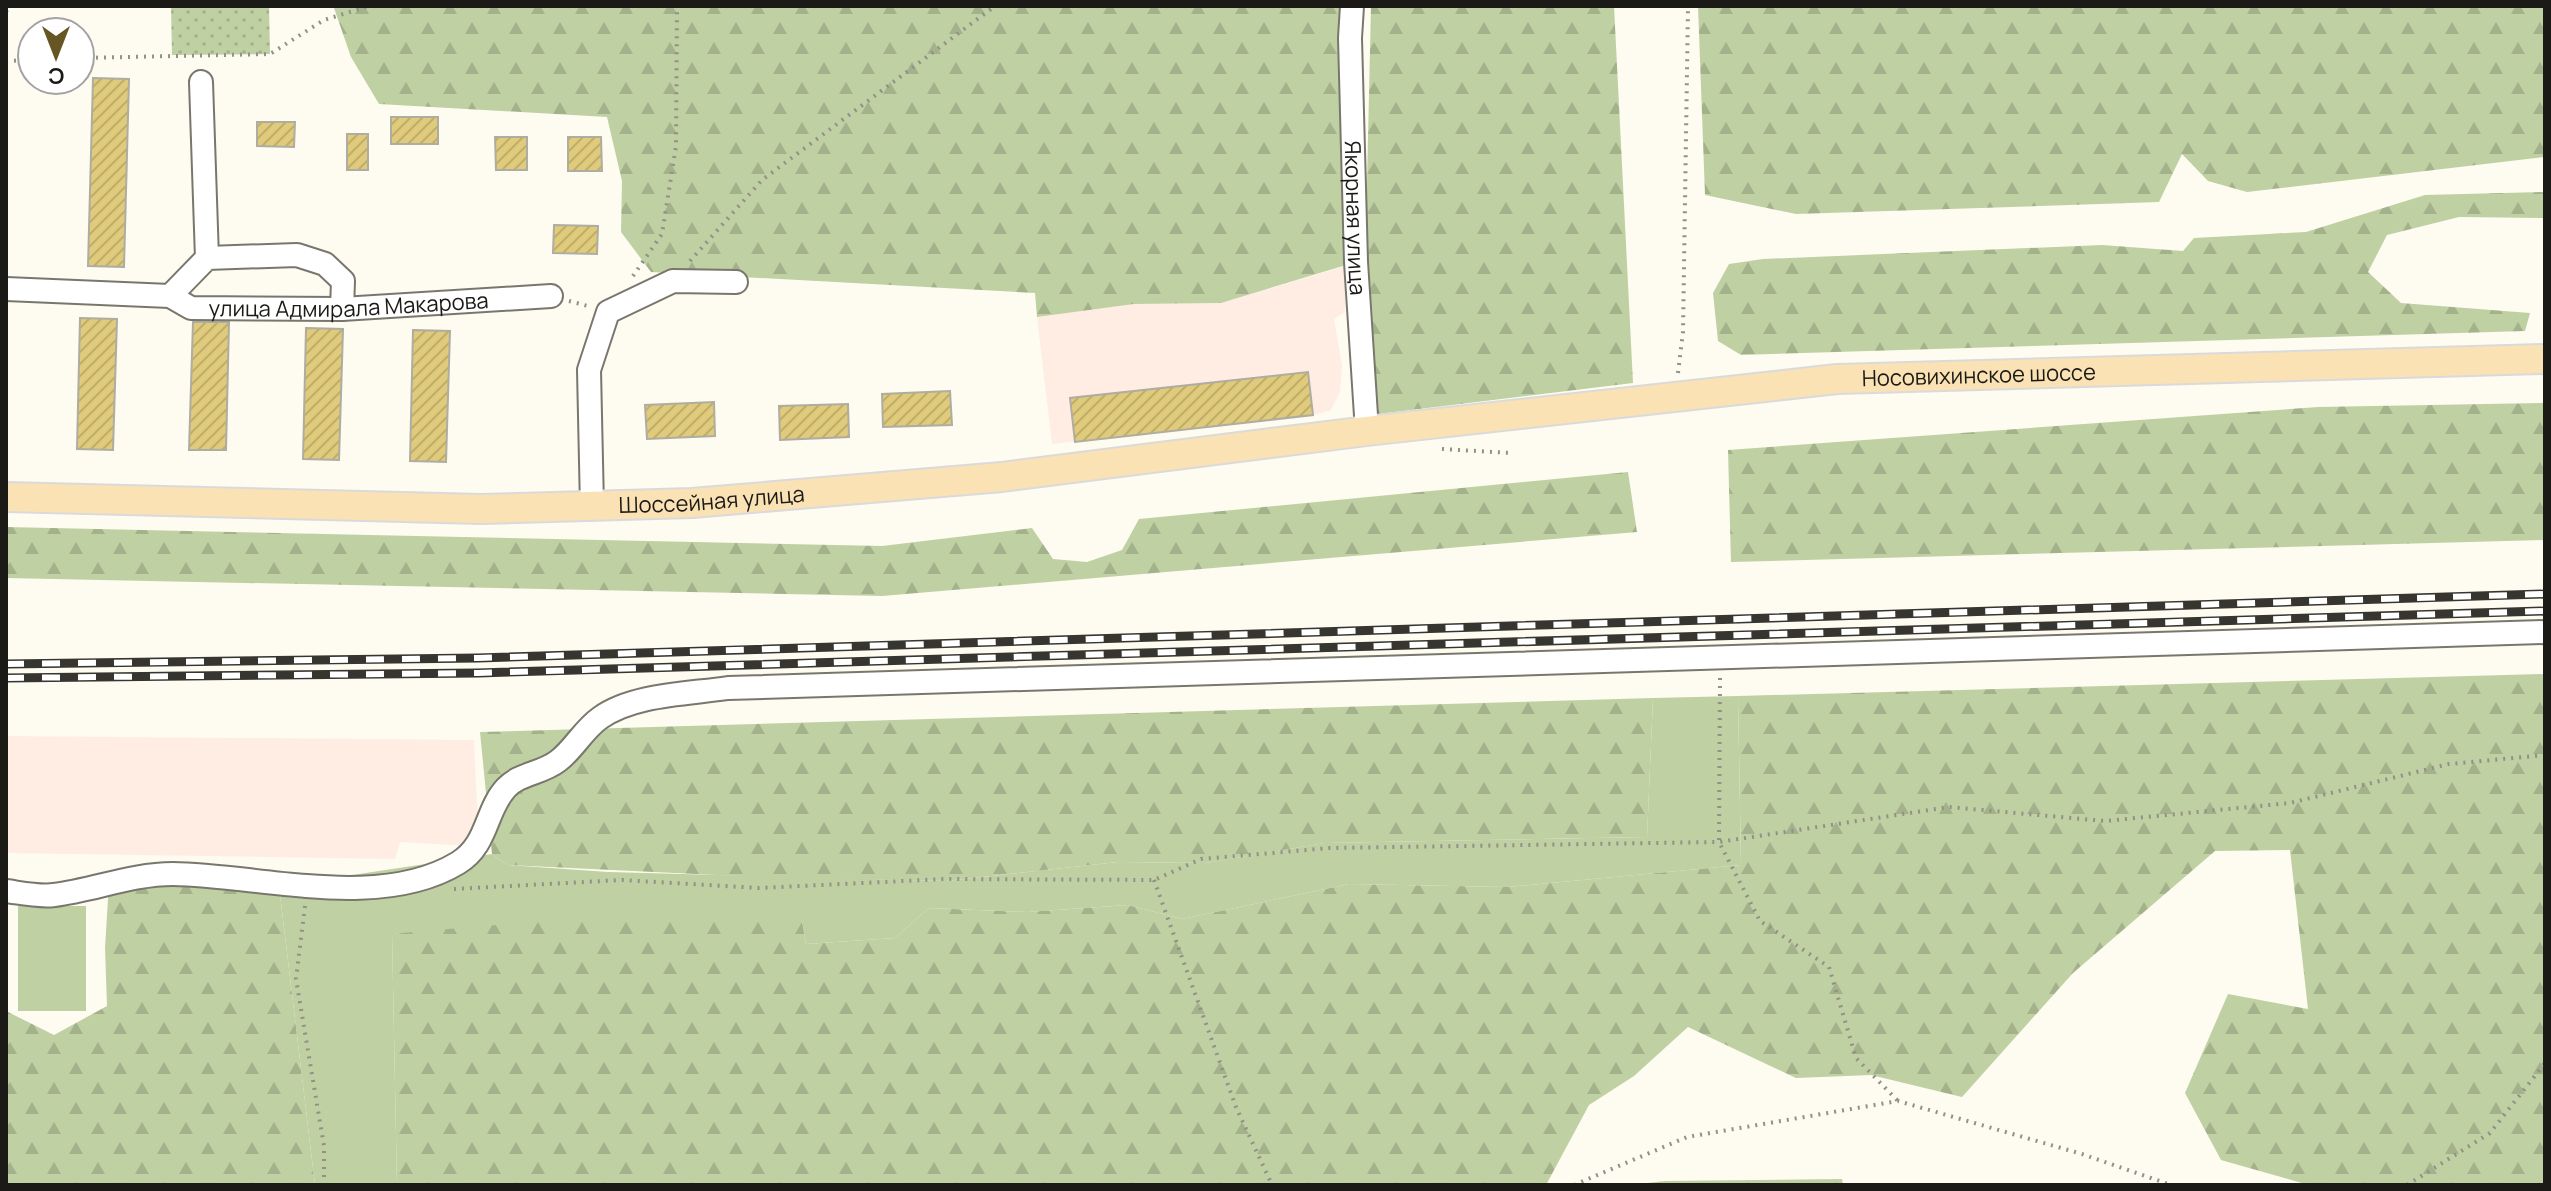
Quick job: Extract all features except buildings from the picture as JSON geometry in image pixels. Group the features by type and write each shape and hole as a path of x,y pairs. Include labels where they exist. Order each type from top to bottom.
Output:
{"main road":[{"name":"Носовихинское шоссе","path":"1415,427 1837,379 2545,359"},
{"name":"Шоссейная улица","path":"6,497 481,509 592,507 820,494 971,480 1415,427"}],"street":[{"name":"Якорная улица","path":"1352,6 1350,38 1356,262 1367,431"},
{"path":"201,82 207,258"},
{"path":"170,296 207,258 297,255 325,264 343,281 342,309"},
{"path":"592,507 589,370 608,312 673,281 736,282"},
{"name":"улица Адмирала Макарова","path":"6,289 170,296 191,308 342,309 551,296"},
{"path":"6,891 50,896 136,876 172,874 306,889 404,884 458,863 480,844 504,790 520,776 542,772 561,760 601,716 635,703 713,690 2545,632"}],"path":[{"path":"6,11 13,6"},
{"path":"96,58 270,54 324,20 369,6"},
{"path":"551,296 608,312 662,234 676,146 677,6"},
{"path":"673,281 762,180 995,6"},
{"path":"1676,395 1683,332 1688,6"},
{"path":"1433,448 1511,453"},
{"path":"1720,656 1719,842 1760,921 1829,967 1856,1058 1898,1101"},
{"path":"444,890 622,880 759,888 945,879 1154,880 1201,859 1330,848 1719,842 1949,807 2105,821 2290,803 2449,764 2545,755"},
{"path":"1154,880 1236,1107 1272,1185"},
{"path":"306,889 296,979 324,1146 324,1185"},
{"path":"2407,1185 2490,1133 2545,1063"},
{"path":"1574,1185 1687,1137 1898,1101 2052,1145 2171,1185"}],"shaded area":[{"path":"1345,266 1345,312 1334,319 1342,366 1340,392 1331,410 1313,415 1052,444 1037,317 1134,304 1221,303"},
{"path":"6,736 474,740 478,829 470,846 400,842 395,859 6,853"}],"green space":[{"path":"171,6 269,6 270,54 172,55"},
{"path":"1352,6 1356,262 1221,303 1134,304 1037,317 1035,293 651,272 621,232 622,181 607,117 379,104 351,57 334,8"},
{"path":"1371,6 1614,6 1633,383 1378,414 1365,270"},
{"path":"1698,6 2545,6 2545,157 2247,192 2208,181 2182,154 2159,202 1796,214 1705,195"},
{"path":"2545,192 2545,218 2459,217 2387,235 2368,272 2401,303 2530,313 2525,331 1741,355 1718,341 1713,293 1729,264 1763,259 2102,245 2183,251 2194,238 2306,232 2425,195"},
{"path":"2545,403 2545,540 1731,562 1728,450 2318,407"},
{"path":"1628,472 1637,532 882,596 6,578 6,527 882,546 1032,528 1053,559 1087,562 1122,550 1139,519"},
{"path":"2545,674 2545,1185 2309,1185 2221,1160 2185,1093 2228,994 2308,1009 2290,850 2215,851 2073,973 1962,1097 1871,1075 1796,1078 1688,1027 1634,1076 1589,1105 1546,1185 397,1185 392,934 597,919 751,918 802,921 806,944 895,938 929,908 1027,912 1128,905 1182,919 1349,884 1507,887 1741,865 1738,696"},
{"path":"1738,696 1741,865 1507,887 1349,884 1182,919 1128,905 1027,912 929,908 895,938 806,944 802,921 392,934 397,1185 315,1185 279,886 492,854 507,865 608,872 946,881 1118,862 1206,863 1324,843 1647,837 1653,698"},
{"path":"1653,698 1647,837 1325,843 1206,863 1118,862 946,881 758,877 507,865 492,854 480,732"},
{"path":"109,882 279,886 315,1185 6,1185 6,1011 54,1035 107,1006 105,948"},
{"path":"18,906 86,906 86,1011 18,1011"},
{"path":"1842,1179 1843,1185 1629,1185 1665,1181"}],"railway":[{"path":"6,664 478,658 2545,594"},
{"path":"6,678 478,673 2545,611"}]}
